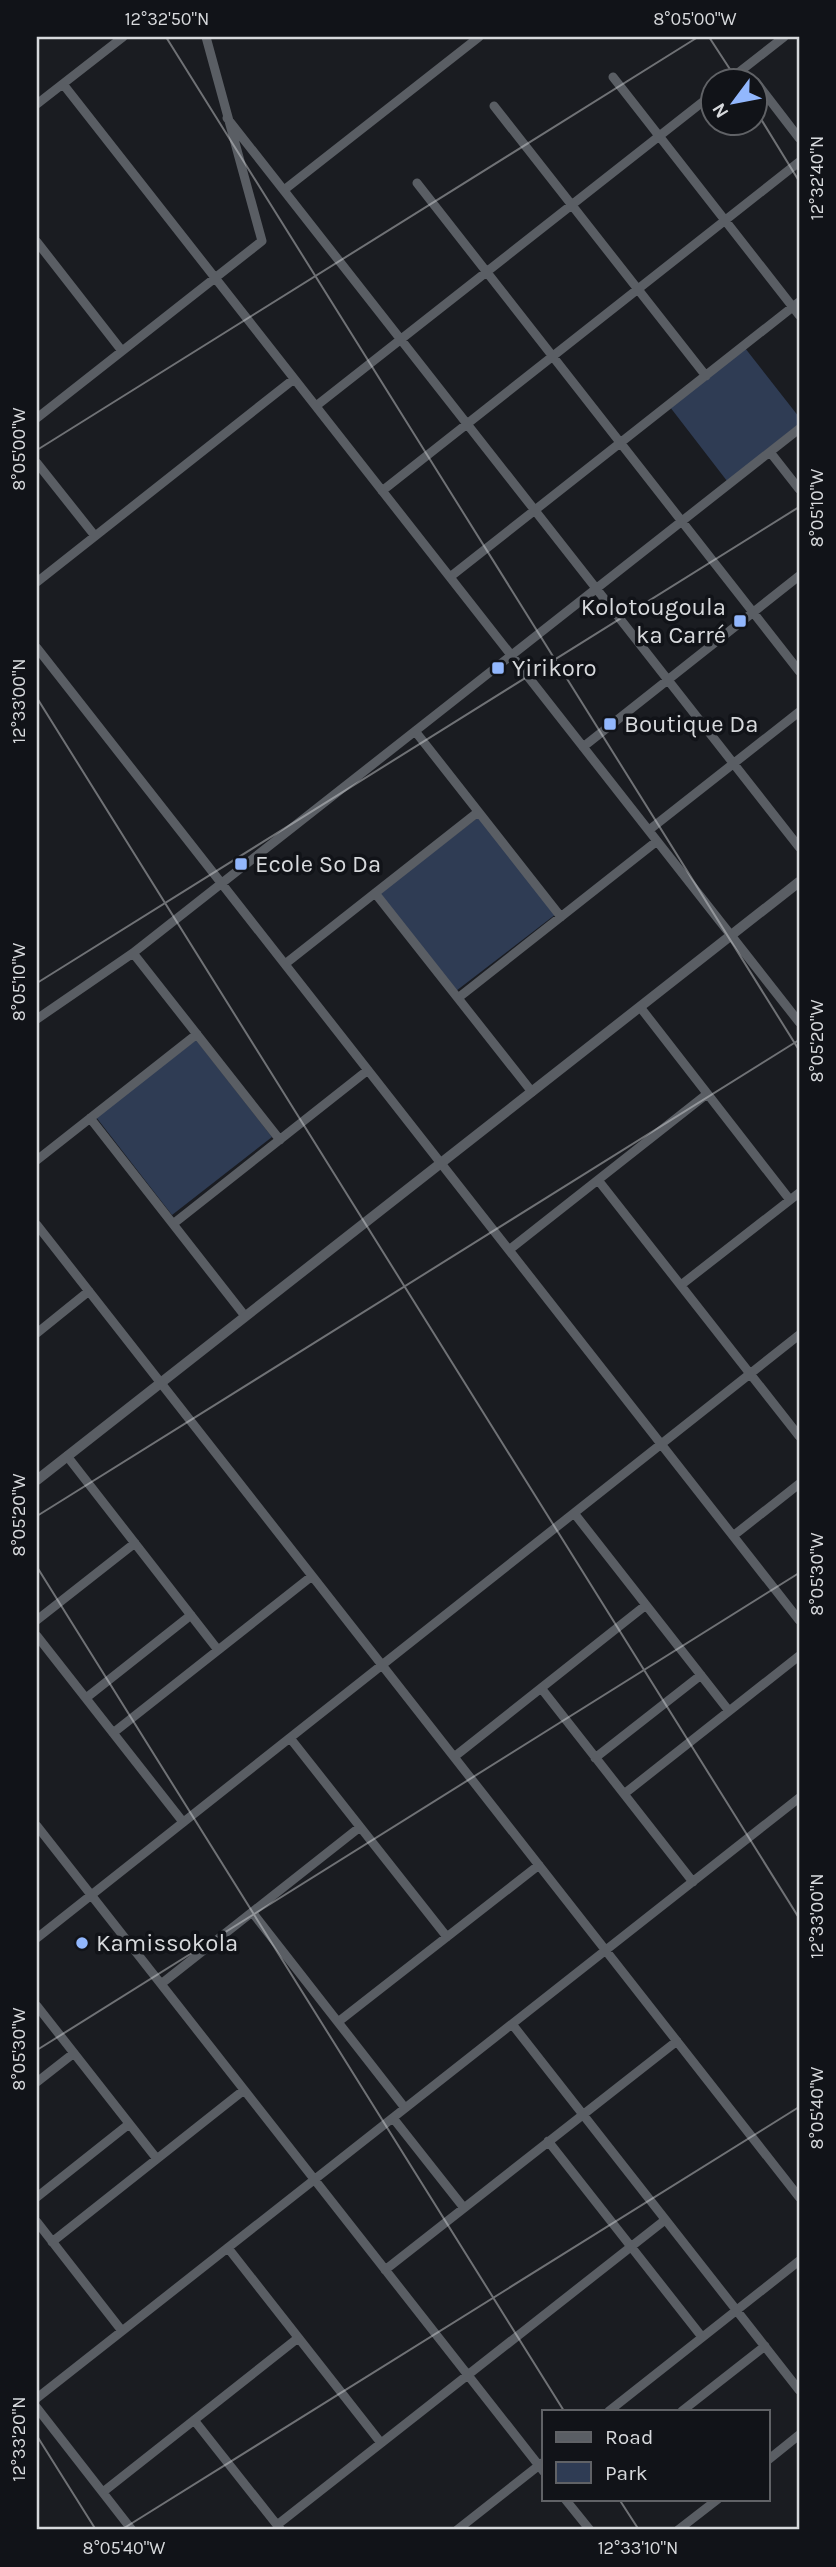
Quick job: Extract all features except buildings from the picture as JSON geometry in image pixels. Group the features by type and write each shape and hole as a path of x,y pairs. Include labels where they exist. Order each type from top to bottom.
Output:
{"street":[{"path":"37,104 123,37"},
{"path":"37,418 262,241 206,37"},
{"path":"284,190 479,37"},
{"path":"748,66 785,37"},
{"path":"450,577 797,308 725,221 613,77"},
{"path":"63,84 799,1022"},
{"path":"770,100 799,138"},
{"path":"316,406 700,103"},
{"path":"494,106 706,376"},
{"path":"227,118 799,848"},
{"path":"382,491 799,162"},
{"path":"416,183 799,671"},
{"path":"37,243 122,351"},
{"path":"37,582 294,379"},
{"path":"37,1020 133,953 222,884 799,429"},
{"path":"770,452 799,489"},
{"path":"37,463 94,536"},
{"path":"583,747 799,576"},
{"path":"37,648 799,1620"},
{"path":"649,830 799,712"},
{"path":"415,731 561,917"},
{"path":"285,964 478,812"},
{"path":"458,998 657,841"},
{"path":"37,1479 799,882"},
{"path":"375,893 532,1092"},
{"path":"133,953 280,1140"},
{"path":"640,1007 790,1199"},
{"path":"37,1160 197,1034"},
{"path":"173,1224 368,1070"},
{"path":"509,1250 707,1094"},
{"path":"90,1118 245,1316"},
{"path":"598,1180 799,1436"},
{"path":"681,1285 799,1192"},
{"path":"37,1225 799,2197"},
{"path":"37,1333 89,1292"},
{"path":"37,1938 799,1335"},
{"path":"66,1456 218,1650"},
{"path":"733,1536 799,1484"},
{"path":"574,1513 729,1711"},
{"path":"37,1620 135,1543"},
{"path":"113,1733 312,1576"},
{"path":"454,1757 646,1605"},
{"path":"86,1698 191,1615"},
{"path":"37,1636 183,1822"},
{"path":"624,1794 799,1656"},
{"path":"596,1758 701,1675"},
{"path":"541,1688 693,1882"},
{"path":"290,1738 447,1937"},
{"path":"37,2398 799,1800"},
{"path":"37,1826 542,2467 457,2530"},
{"path":"161,1984 360,1826"},
{"path":"338,2022 538,1865"},
{"path":"252,1912 405,2108"},
{"path":"37,2006 157,2159"},
{"path":"512,2024 799,2390"},
{"path":"385,2270 677,2041"},
{"path":"37,2082 74,2053"},
{"path":"52,2242 244,2090"},
{"path":"393,2118 464,2208"},
{"path":"37,2197 130,2124"},
{"path":"548,2141 702,2337"},
{"path":"194,2420 279,2528 381,2443 665,2220"},
{"path":"37,2222 122,2331"},
{"path":"228,2248 381,2443"},
{"path":"610,2410 799,2261"},
{"path":"103,2492 298,2338"},
{"path":"683,2410 765,2346"},
{"path":"37,2408 132,2530"},
{"path":"770,2458 799,2435"},
{"path":"568,2500 590,2530"},
{"path":"678,2530 717,2500"}],"green space":[{"path":"745,348 799,417 799,424 727,481 670,407"},
{"path":"480,816 556,914 456,991 380,893"},
{"path":"196,1040 272,1137 172,1215 96,1117"}],"place":[{"name":"Kolotougoula ka Carré","path":"740,621"},
{"name":"Yirikoro","path":"498,668"},
{"name":"Boutique Da","path":"610,724"},
{"name":"Ecole So Da","path":"241,864"},
{"name":"Kamissokola","path":"82,1943"}]}
